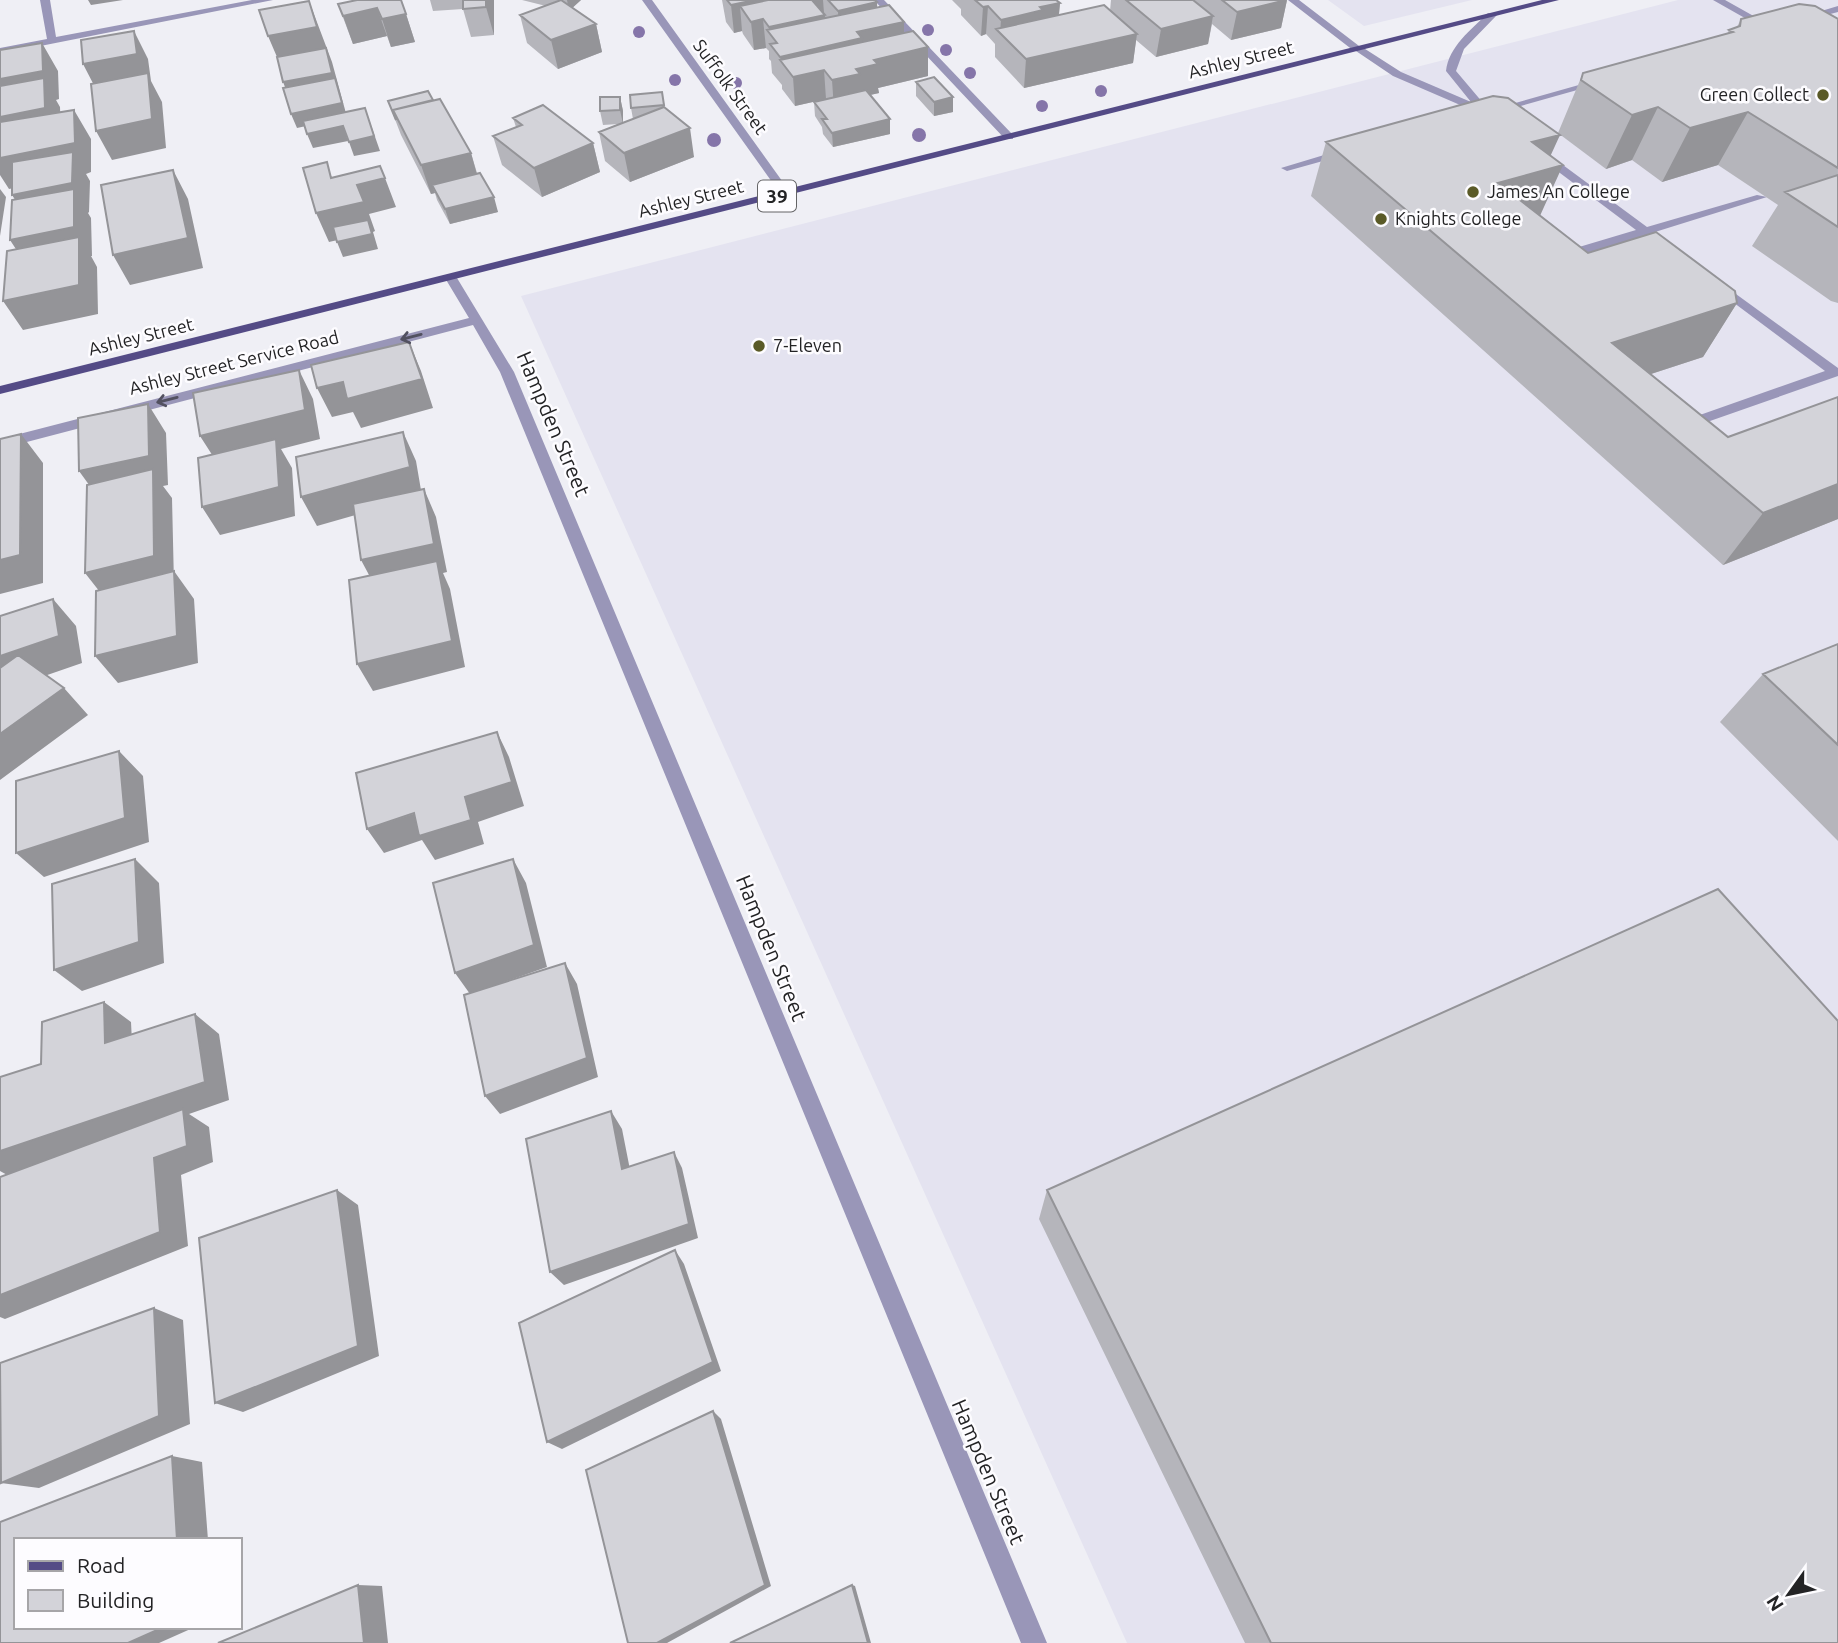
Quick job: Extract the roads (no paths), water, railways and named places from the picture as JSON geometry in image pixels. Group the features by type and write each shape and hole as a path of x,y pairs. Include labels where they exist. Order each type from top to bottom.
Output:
{"main road":[{"name":"Ashley Street","path":"0,390 1554,0"}],"street":[{"path":"45,0 52,41"},
{"path":"0,51 268,0"},
{"name":"Suffolk Street","path":"647,0 786,194"},
{"path":"879,0 1009,137"},
{"path":"1293,0 1358,49 1397,74 1492,117"},
{"path":"1717,0 1776,28 1755,32"},
{"path":"1792,22 1838,9"},
{"path":"1492,15 1455,54 1451,71 1492,117"},
{"path":"1462,120 1492,117 1603,81"},
{"path":"1529,145 1679,256"},
{"path":"1287,168 1362,147"},
{"path":"1548,261 1761,197"},
{"path":"1702,273 1837,371"},
{"name":"Hampden Street","path":"451,278 503,362 513,384 1034,1643"},
{"name":"Ashley Street Service Road","path":"0,444 477,320"},
{"path":"1678,427 1837,371"}],"place":[{"name":"Green Collect","path":"1823,95"},
{"name":"James An College","path":"1473,192"},
{"name":"Knights College","path":"1381,219"},
{"name":"7-Eleven","path":"759,346"}]}
